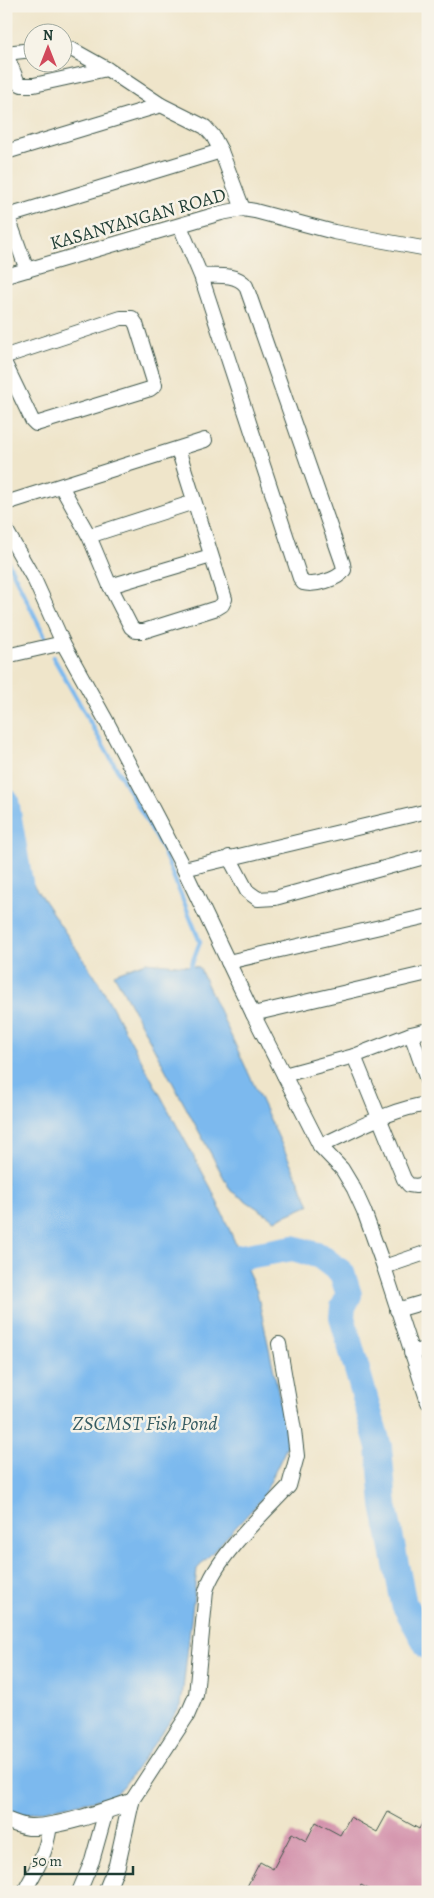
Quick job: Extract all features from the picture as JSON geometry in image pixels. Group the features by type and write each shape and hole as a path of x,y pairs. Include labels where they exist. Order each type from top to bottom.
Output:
{"street":[{"path":"72,50 107,69 161,105 205,127 222,151 243,209"},
{"path":"22,51 6,53 18,82 22,85 34,85 107,69"},
{"path":"6,152 161,105"},
{"path":"27,270 7,214 222,151"},
{"name":"KASANYANGAN ROAD","path":"6,276 243,209 334,232 428,249"},
{"path":"180,226 201,276 300,578 303,583 311,585 341,575 344,570 343,564 246,286 237,277 201,276"},
{"path":"6,356 121,318 132,318 136,324 155,385 150,389 36,424 32,420 6,366"},
{"path":"6,503 205,440"},
{"path":"61,486 89,536 110,586 131,627 136,631 144,631 217,608 222,605 225,599 178,449"},
{"path":"89,536 194,502"},
{"path":"6,530 35,581 63,642 184,869 320,1146 342,1169 354,1189 384,1267 428,1402"},
{"path":"110,586 211,556"},
{"path":"6,656 63,642"},
{"path":"184,869 428,811"},
{"path":"229,857 247,891 258,899 275,898 428,856"},
{"path":"228,962 428,916"},
{"path":"254,1014 428,973"},
{"path":"284,1075 354,1056 411,1034 428,1030"},
{"path":"411,1034 428,1083"},
{"path":"354,1056 404,1178 409,1185 416,1186 428,1183"},
{"path":"320,1146 381,1118 413,1106 428,1104"},
{"path":"384,1267 428,1252"},
{"path":"397,1310 428,1301"},
{"path":"106,1892 117,1865 131,1802 187,1716 196,1695 206,1591 210,1578 220,1563 289,1486 294,1473 296,1456 294,1430 279,1344"},
{"path":"411,1353 428,1348"},
{"path":"6,1820 29,1827 50,1825 106,1811 131,1802"},
{"path":"79,1892 92,1860 106,1811"},
{"path":"24,1892 42,1860 47,1846 50,1825"}],"water":[{"name":"ZSCMST Fish Pond","path":"6,844 98,981 211,1188 257,1292 289,1442 262,1499 197,1569 181,1706 123,1787 110,1797 12,1817 6,1813"},
{"path":"146,962 199,967 310,1205 275,1220 231,1191 114,974"}],"building":[{"path":"388,1812 419,1829 428,1813 428,1892 374,1892 361,1885 357,1892 244,1892 260,1862 273,1869 292,1833 306,1841 316,1822 340,1835 350,1817 377,1832"}],"waterway":[{"path":"6,558 46,639"},
{"path":"53,657 162,848 200,942 191,966"},
{"path":"6,801 22,894"},
{"path":"207,1263 293,1248 320,1256 342,1273 349,1295 343,1307 342,1317 379,1447 384,1505 404,1604 428,1647"}]}
